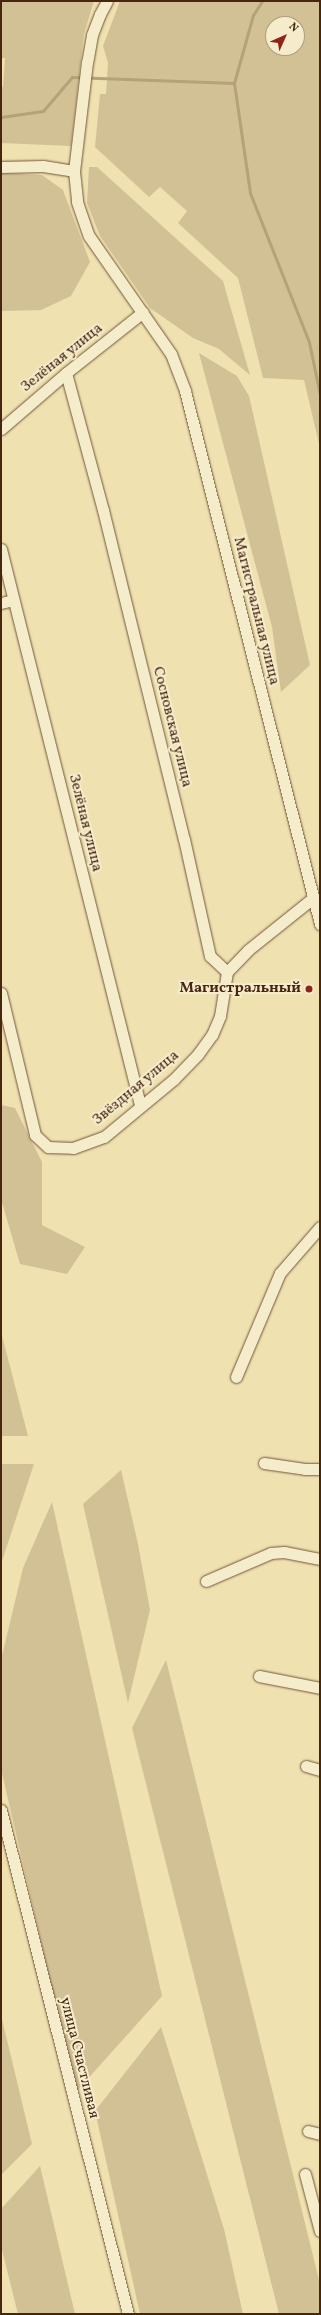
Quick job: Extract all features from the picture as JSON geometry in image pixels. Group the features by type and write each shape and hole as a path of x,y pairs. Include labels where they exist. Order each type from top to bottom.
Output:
{"street":[{"name":"Магистральная улица","path":"107,1 92,35 87,62 74,171 77,202 89,236 143,312 170,354 186,391 320,924"},
{"path":"1,167 43,166 74,171"},
{"name":"Зелёная улица","path":"1,429 66,373 143,312"},
{"name":"Сосновская улица","path":"66,373 103,510 184,839 208,951 210,956 227,972"},
{"name":"Зелёная улица","path":"1,549 140,1105"},
{"path":"1,603 13,600"},
{"path":"227,972 248,950 313,898"},
{"name":"Звёздная улица","path":"1,993 35,1135 48,1147 72,1148 104,1137 140,1105 174,1079 198,1054 212,1035 220,1016 227,972"},
{"path":"236,1377 280,1272 320,1227"},
{"path":"264,1463 305,1469 320,1469"},
{"path":"206,1581 271,1553 284,1552 320,1559"},
{"path":"259,1676 320,1688"},
{"path":"306,1766 320,1770"},
{"name":"улица Счастливая","path":"1,1810 128,2314"},
{"path":"308,2131 320,2134"},
{"path":"304,2174 320,2231"}],"shaded area":[{"path":"1,1 94,1 84,34 71,146 1,143 1,87 3,87 5,58 1,58"},
{"path":"120,1 320,1 320,448 304,380 263,378 238,278 178,223 187,211 160,187 149,197 95,147 100,94 106,94 108,63 103,46"},
{"path":"89,167 97,167 223,281 250,375 219,349 193,338 150,308 100,236 87,203"},
{"path":"1,173 42,175 63,190 90,262 71,296 41,310 1,311"},
{"path":"199,353 237,376 249,396 310,665 281,692 272,627"},
{"path":"1,1105 15,1108 42,1162 42,1225 85,1247 67,1274 20,1264 1,1199"},
{"path":"1,1332 28,1436 1,1436"},
{"path":"1,1464 34,1464 1,1564"},
{"path":"121,1470 138,1544 150,1610 128,1703 83,1504"},
{"path":"52,1502 162,1996 76,2092 1,1769 1,1660 23,1568"},
{"path":"166,1660 320,2284 320,2314 279,2314 132,1728"},
{"path":"1,2015 32,2144 1,2175"},
{"path":"161,2027 224,2229 243,2314 140,2314 95,2111"},
{"path":"40,2166 75,2314 18,2314 1,2246 1,2209"}],"waterway":[{"path":"1,117 43,111 72,77 234,83 253,15 262,1"},
{"path":"234,83 250,193 309,342 320,395"}],"place":[{"name":"Магистральный","path":"309,989"}]}
